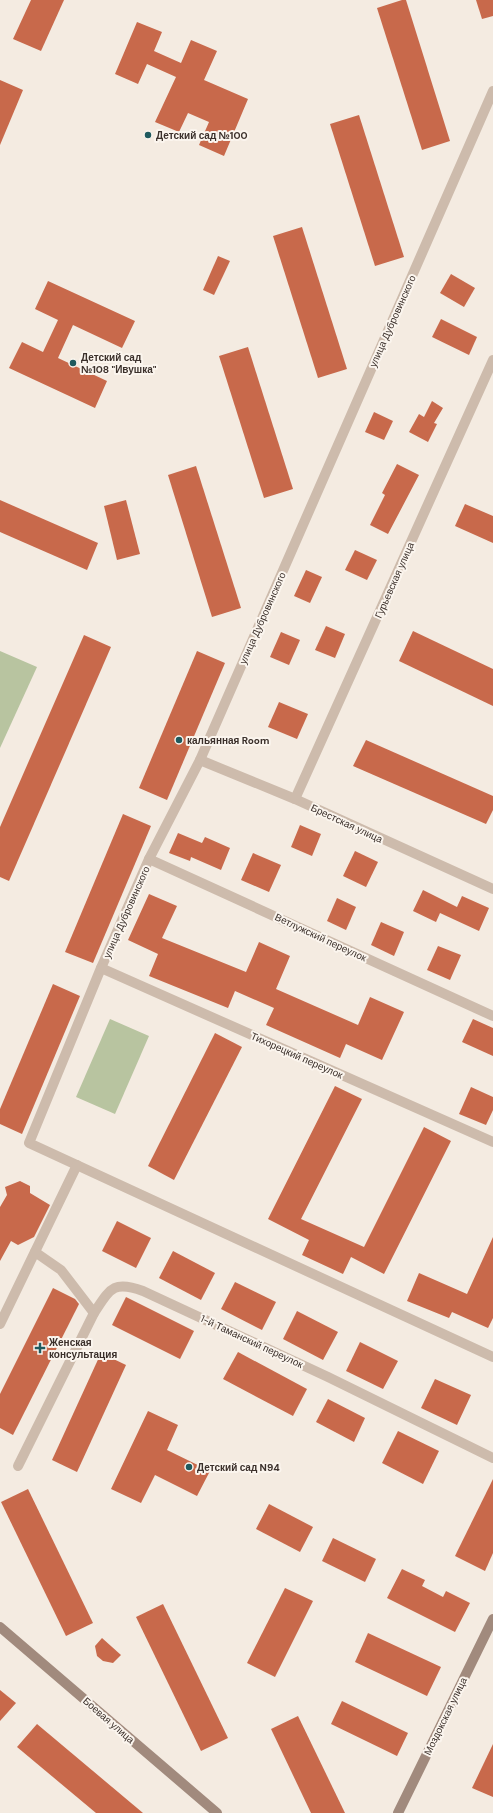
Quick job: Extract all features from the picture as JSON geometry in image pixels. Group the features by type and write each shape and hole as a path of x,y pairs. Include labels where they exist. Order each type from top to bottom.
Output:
{"main road":[{"name":"Моздокская улица","path":"398,1813 493,1619"},
{"name":"Боевая улица","path":"0,1627 218,1813"}],"street":[{"name":"улица Дубровинского","path":"77,1165 29,1143 101,968 149,859 200,760 493,91"},
{"name":"Гурьевская улица","path":"295,799 493,360"},
{"name":"Брестская улица","path":"200,760 295,799 493,889"},
{"name":"Ветлужский переулок","path":"149,859 493,1016"},
{"name":"Тихорецкий переулок","path":"101,968 493,1142"},
{"path":"0,1324 77,1165 493,1357"},
{"path":"35,1252 61,1270 94,1313"},
{"name":"1-й Таманский переулок","path":"18,1466 94,1313 107,1293 117,1287 128,1285 314,1371 493,1458"}],"green space":[{"path":"0,651 37,667 0,748"},
{"path":"110,1019 149,1036 115,1114 76,1097"}],"building":[{"path":"31,0 64,0 41,51 13,39"},
{"path":"406,0 450,141 422,150 377,8"},
{"path":"476,0 493,0 493,16 482,19"},
{"path":"137,22 162,32 154,51 181,63 191,40 217,51 204,80 248,99 224,156 199,145 209,122 188,113 179,132 155,122 176,77 147,64 138,84 115,74"},
{"path":"0,80 23,90 0,145"},
{"path":"359,115 404,257 375,266 330,124"},
{"path":"302,227 347,369 318,378 273,236"},
{"path":"218,256 230,261 214,295 203,290"},
{"path":"451,274 475,288 464,307 440,293"},
{"path":"48,281 135,321 122,348 73,325 58,358 107,381 95,408 9,368 22,342 43,352 58,320 35,309"},
{"path":"441,319 477,337 469,355 432,337"},
{"path":"248,347 293,489 264,498 219,356"},
{"path":"432,401 443,408 434,423 437,424 428,442 409,432 419,414 424,417"},
{"path":"374,412 393,421 384,440 365,432"},
{"path":"397,464 419,475 388,534 370,525 385,495 382,493"},
{"path":"196,466 241,608 212,617 168,475"},
{"path":"0,500 98,543 87,570 0,532"},
{"path":"126,500 140,554 117,560 104,506"},
{"path":"465,504 493,516 493,543 455,526"},
{"path":"355,550 377,560 367,580 345,570"},
{"path":"306,570 322,577 310,603 294,596"},
{"path":"326,626 345,634 335,658 315,650"},
{"path":"413,631 493,669 493,706 399,661"},
{"path":"281,632 300,640 289,665 270,657"},
{"path":"84,635 111,647 9,881 0,877 0,827"},
{"path":"197,651 225,663 167,800 139,788"},
{"path":"279,702 308,714 297,739 268,727"},
{"path":"366,740 493,796 493,810 486,824 353,766"},
{"path":"123,814 151,826 93,963 65,952"},
{"path":"300,825 321,834 312,856 291,847"},
{"path":"178,833 202,843 205,837 230,848 221,870 191,857 190,861 169,853"},
{"path":"355,851 378,862 366,887 343,876"},
{"path":"253,853 281,865 269,892 241,880"},
{"path":"423,890 457,907 462,896 489,908 479,931 440,913 436,922 413,911"},
{"path":"149,894 177,906 162,938 246,972 259,942 290,956 276,989 358,1025 370,997 404,1012 382,1060 346,1044 340,1058 266,1025 274,1008 235,991 228,1008 149,976 158,954 128,940"},
{"path":"337,898 356,907 346,930 327,921"},
{"path":"381,922 404,932 394,956 371,945"},
{"path":"438,946 461,955 450,980 427,970"},
{"path":"53,984 80,996 22,1134 0,1124 0,1109"},
{"path":"473,1019 493,1028 493,1056 462,1042"},
{"path":"215,1033 242,1047 174,1180 148,1166"},
{"path":"335,1086 362,1099 301,1219 364,1247 424,1127 451,1141 384,1274 351,1257 343,1274 302,1255 309,1240 268,1219"},
{"path":"471,1087 493,1097 493,1110 486,1125 459,1114"},
{"path":"20,1181 30,1186 30,1193 50,1205 34,1237 18,1245 11,1241 0,1261 0,1207 7,1195 5,1187"},
{"path":"117,1221 151,1238 136,1268 102,1251"},
{"path":"493,1237 493,1318 488,1328 452,1312 449,1318 407,1301 419,1273 467,1294"},
{"path":"173,1251 215,1273 201,1300 159,1278"},
{"path":"235,1282 276,1302 262,1330 221,1309"},
{"name":"Женская консультация","path":"53,1288 75,1299 79,1304 13,1435 0,1428 0,1394"},
{"path":"126,1297 194,1331 180,1359 112,1325"},
{"path":"297,1311 338,1332 323,1360 283,1339"},
{"path":"360,1342 398,1361 383,1389 346,1371"},
{"path":"238,1352 307,1389 293,1416 223,1379"},
{"path":"101,1353 126,1365 77,1472 52,1460"},
{"path":"435,1379 471,1395 457,1425 421,1408"},
{"path":"328,1399 365,1418 354,1442 316,1422"},
{"path":"148,1411 178,1425 167,1450 210,1471 197,1496 155,1475 141,1503 111,1489"},
{"path":"398,1431 439,1451 423,1484 382,1463"},
{"path":"493,1479 493,1553 485,1571 455,1556"},
{"path":"28,1489 93,1623 66,1636 1,1502"},
{"path":"269,1504 313,1527 300,1552 256,1529"},
{"path":"333,1538 376,1559 365,1582 322,1561"},
{"path":"402,1569 425,1580 422,1586 443,1597 446,1591 470,1603 455,1632 387,1598"},
{"path":"285,1588 313,1601 275,1677 247,1663"},
{"path":"163,1604 228,1738 201,1751 136,1617"},
{"path":"368,1633 441,1667 427,1696 355,1662"},
{"path":"102,1638 121,1655 113,1663 103,1661 97,1656 95,1646"},
{"path":"0,1690 16,1703 0,1721"},
{"path":"342,1701 408,1733 397,1756 331,1724"},
{"path":"298,1716 345,1813 311,1813 271,1729"},
{"path":"37,1724 143,1813 96,1813 17,1747"},
{"path":"493,1744 493,1797 472,1788"}],"place":[{"name":"Детский сад №100","path":"148,135"},
{"name":"Детский сад №108 \"Ивушка\"","path":"73,363"},
{"name":"кальянная Room","path":"179,740"},
{"name":"Женская консультация","path":"40,1348"},
{"name":"Детский сад N94","path":"189,1467"}]}
